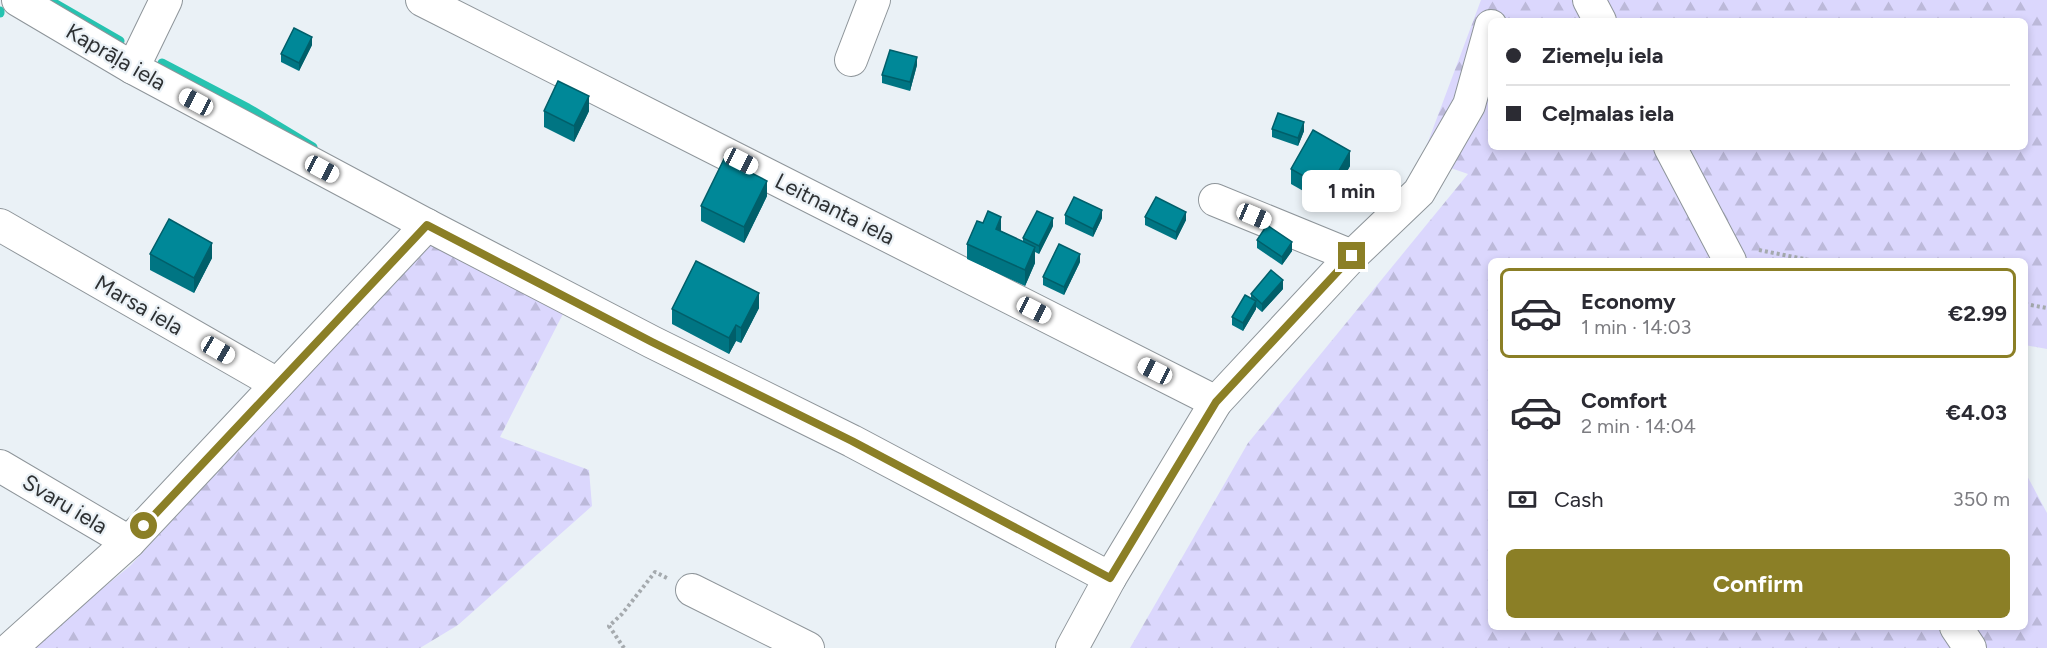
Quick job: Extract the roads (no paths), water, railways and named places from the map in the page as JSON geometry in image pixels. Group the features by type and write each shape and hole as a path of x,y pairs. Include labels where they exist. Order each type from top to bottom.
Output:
{"street":[{"name":"Kaprāļa iela","path":"18,0 133,68 427,225 652,342 852,441 1110,578"},
{"path":"133,68 166,0"},
{"name":"Leitnanta iela","path":"422,0 1216,402"},
{"path":"851,60 874,0"},
{"path":"1493,18 1498,0"},
{"path":"1589,0 1598,18"},
{"path":"1071,648 1110,578 1216,402 1352,256 1419,192 1469,105 1486,61"},
{"path":"1672,150 1725,251"},
{"path":"1215,200 1352,256"},
{"name":"Marsa iela","path":"0,225 277,384"},
{"path":"11,648 129,542 427,225"},
{"name":"Svaru iela","path":"0,466 129,542"},
{"path":"692,590 808,648"},
{"path":"1958,630 1970,648"}],"waterway":[{"path":"49,0 120,41"},
{"path":"162,63 248,108 313,147"}]}
